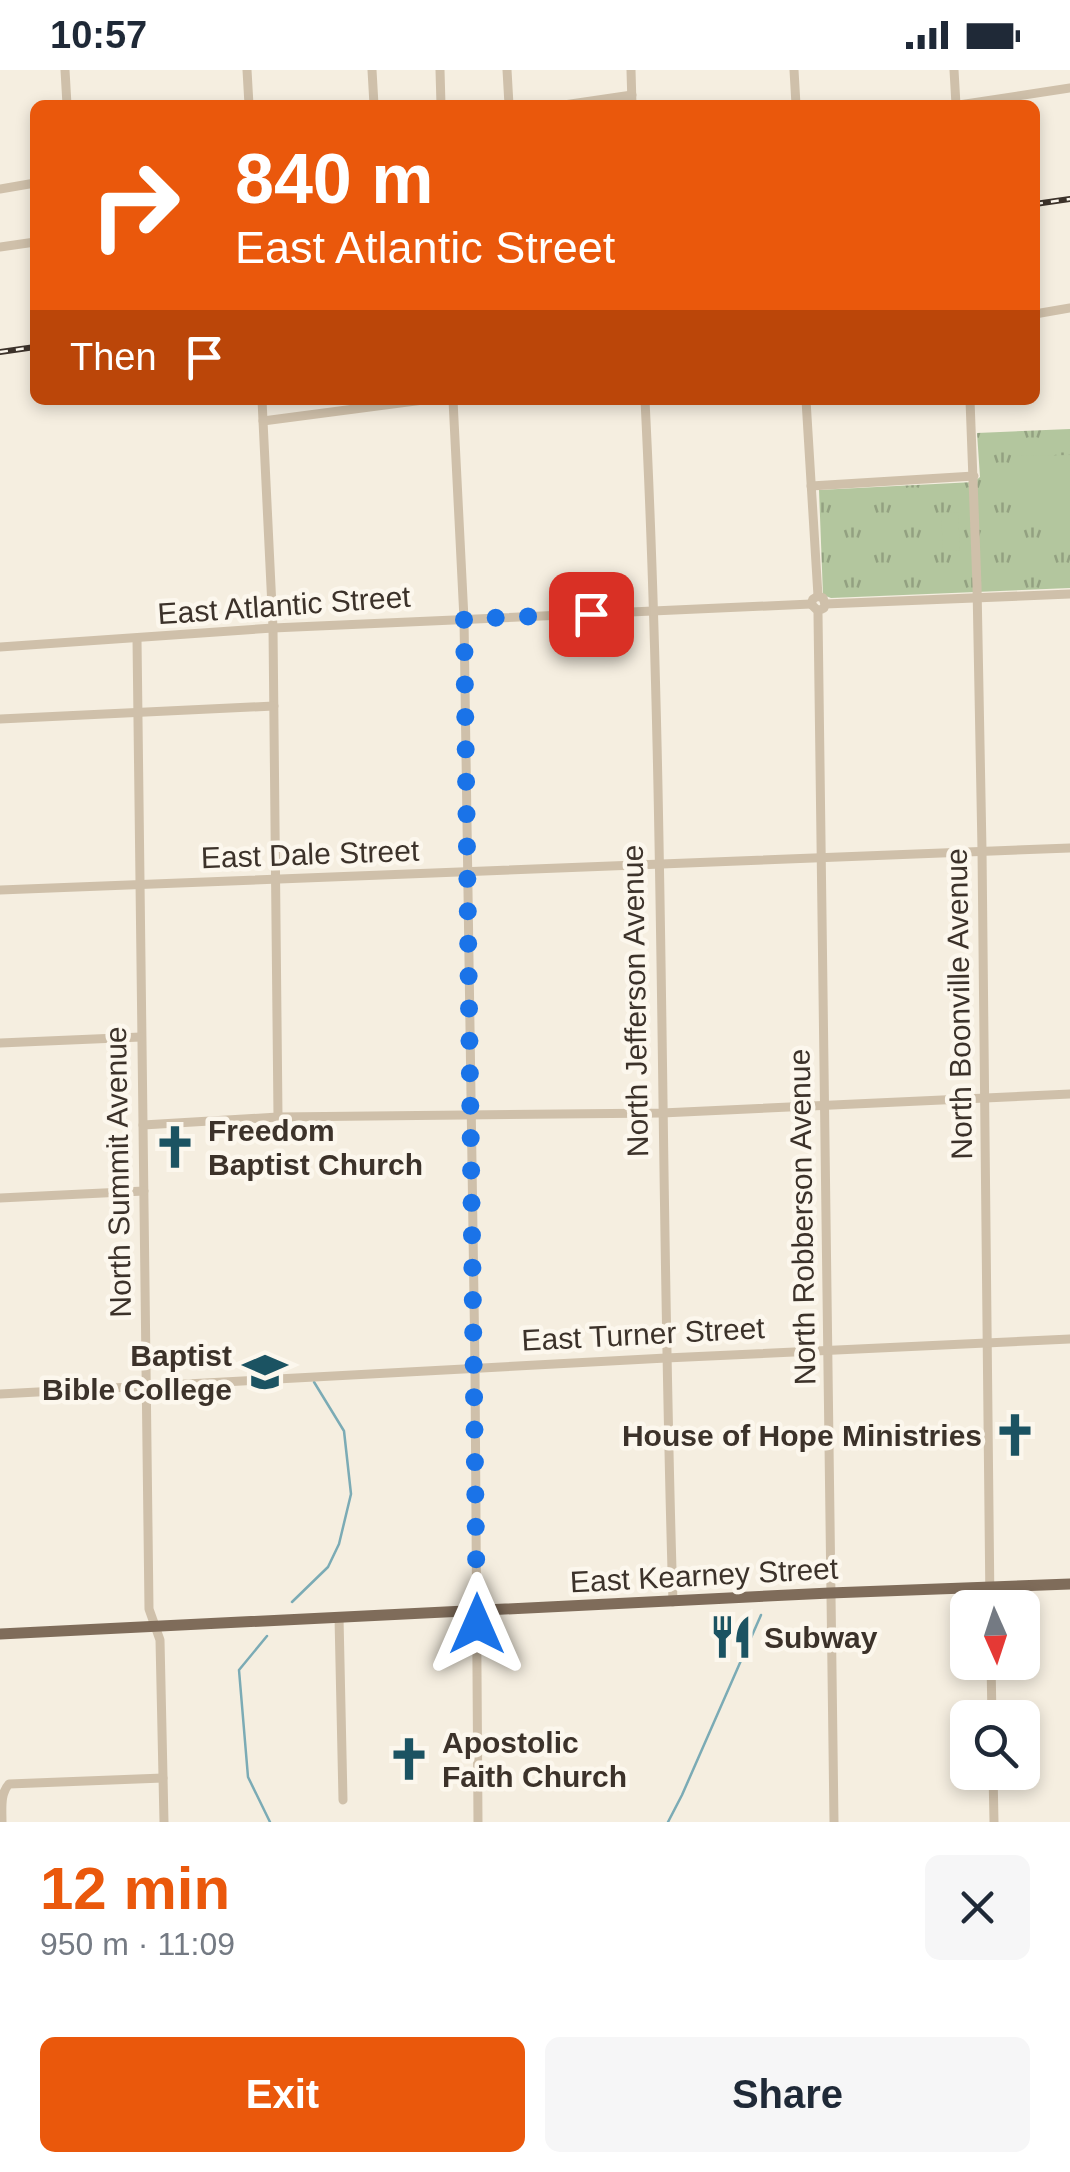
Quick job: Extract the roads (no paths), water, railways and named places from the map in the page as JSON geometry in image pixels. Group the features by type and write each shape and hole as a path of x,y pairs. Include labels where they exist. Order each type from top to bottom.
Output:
{"main road":[{"name":"East Kearney Street","path":"0,1634 1070,1584"}],"street":[{"path":"66,70 67,100"},
{"path":"247,70 249,100"},
{"path":"372,70 374,100"},
{"path":"440,70 442,100"},
{"path":"508,70 509,100"},
{"path":"631,70 632,100"},
{"path":"794,70 796,100"},
{"path":"954,70 957,100"},
{"path":"991,100 1070,88"},
{"path":"0,188 30,185"},
{"path":"0,247 30,243"},
{"path":"1040,313 1070,308"},
{"path":"262,405 274,706 278,1118"},
{"path":"263,421 385,405"},
{"path":"453,405 464,619 478,1822"},
{"name":"North Jefferson Avenue","path":"644,405 655,610 673,1602"},
{"name":"North Robberson Avenue","path":"806,405 818,604 834,1822"},
{"name":"North Boonville Avenue","path":"970,405 982,850 990,1588"},
{"path":"811,486 974,476"},
{"name":"East Atlantic Street","path":"0,648 272,628 1070,594"},
{"name":"North Summit Avenue","path":"137,639 149,1609 160,1640 164,1822"},
{"path":"0,719 274,706"},
{"name":"East Dale Street","path":"0,890 1070,848"},
{"path":"0,1044 141,1038"},
{"path":"143,1125 278,1118 662,1113 1070,1094"},
{"path":"0,1198 144,1191"},
{"name":"East Turner Street","path":"0,1394 1070,1339"},
{"path":"339,1617 342,1800"},
{"path":"2,1822 2,1796 9,1784 163,1778"},
{"path":"993,1790 994,1822"}],"waterway":[{"path":"292,1602 328,1567 339,1544 351,1494 344,1431 314,1382"},
{"path":"765,1579 766,1570"},
{"path":"668,1822 761,1615"},
{"path":"267,1636 239,1670 248,1777 270,1822"}],"railway":[{"path":"1040,203 1070,199"},
{"path":"0,352 30,348"}],"place":[{"name":"Freedom Baptist Church","path":"175,1147"},
{"name":"Baptist Bible College","path":"265,1372"},
{"name":"House of Hope Ministries","path":"1015,1435"},
{"name":"Subway","path":"731,1637"},
{"name":"Apostolic Faith Church","path":"409,1759"}]}
